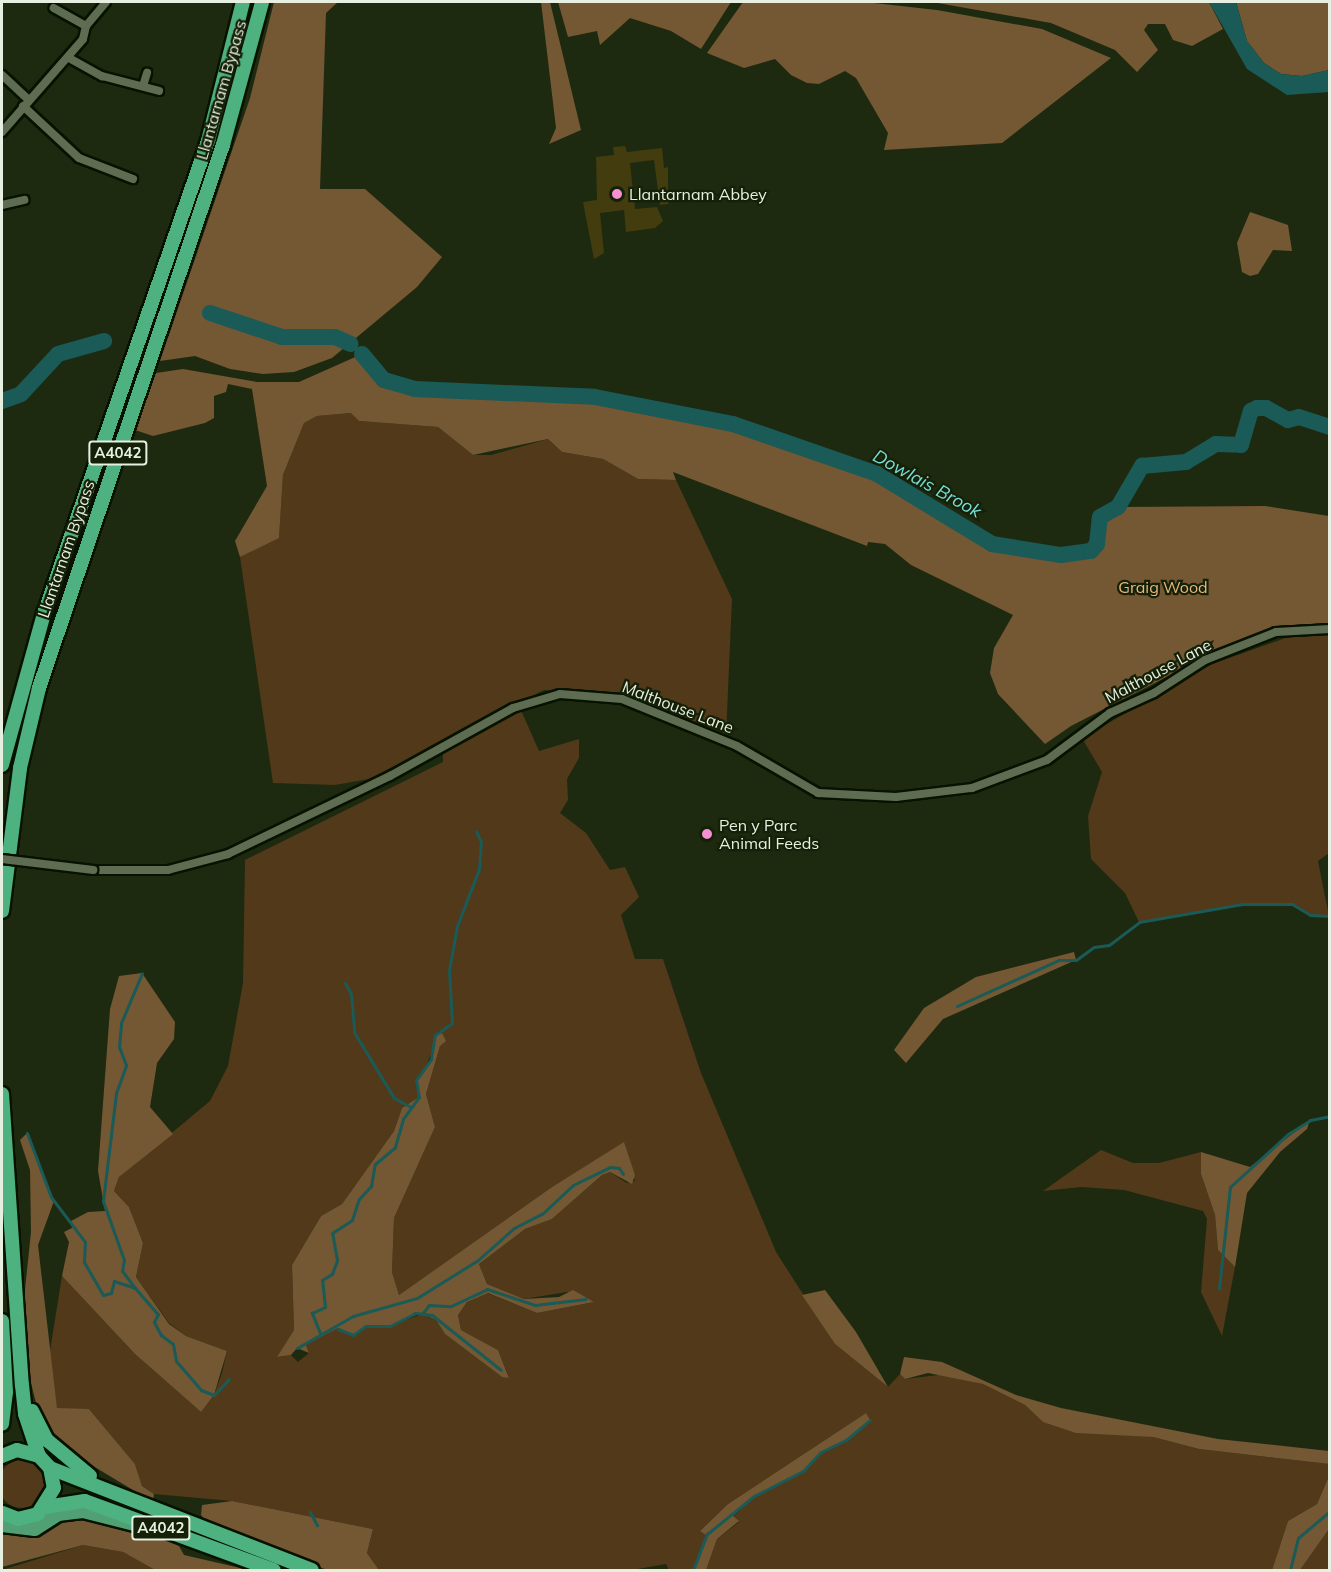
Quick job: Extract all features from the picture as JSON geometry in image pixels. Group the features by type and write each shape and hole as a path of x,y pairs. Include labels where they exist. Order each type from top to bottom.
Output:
{"highway":[{"name":"Llantarnam Bypass","path":"2,765 41,624 208,141 243,2"},
{"name":"Llantarnam Bypass","path":"2,911 20,768 39,688 223,146 262,2"},
{"name":"A4042","path":"2,1094 22,1385 25,1414 39,1456"},
{"path":"2,1321 6,1392 2,1422"},
{"name":"A4042","path":"22,1385 48,1440 111,1491"},
{"path":"2,1456 17,1450 39,1456 50,1467 54,1488 46,1507 28,1518 2,1513"},
{"name":"A4042","path":"50,1467 312,1570"},
{"name":"A4042","path":"46,1507 85,1501 274,1570"}],"main road":[{"path":"2,1526 34,1529 58,1514 83,1511 155,1526"}],"street":[{"path":"2,132 69,58 86,26 106,2"},
{"path":"54,8 86,26"},
{"path":"69,58 102,76 159,91"},
{"path":"142,86 147,73"},
{"path":"2,75 79,158 133,179"},
{"path":"2,205 24,200"},
{"name":"Malthouse Lane","path":"2,859 93,870 168,870 228,854 390,776 513,708 560,694 622,699 737,746 818,793 896,797 972,788 1047,760 1110,713 1154,693 1205,660 1276,632 1329,629"}],"shaded area":[{"path":"352,413 359,421 438,427 473,455 491,455 548,439 562,452 603,459 638,479 676,480 732,599 726,736 622,694 544,690 369,779 335,785 273,783 240,557 279,537 283,475 304,423 317,416"},
{"path":"1297,634 1329,634 1329,853 1318,861 1329,916 1310,915 1292,904 1242,904 1139,922 1125,893 1091,859 1088,816 1102,772 1082,738 1212,664"},
{"path":"520,708 539,751 579,739 579,758 567,779 568,800 560,813 586,833 610,870 625,867 639,897 621,915 635,959 663,959 701,1073 776,1252 835,1344 888,1387 900,1374 905,1379 947,1374 983,1384 1025,1405 1043,1422 1153,1437 1199,1449 1329,1464 1329,1476 1317,1504 1288,1521 1272,1570 706,1570 717,1539 739,1522 733,1517 754,1496 803,1471 821,1452 846,1440 866,1413 728,1504 701,1530 707,1534 693,1570 669,1570 666,1564 632,1570 379,1570 367,1553 373,1529 232,1501 154,1494 142,1486 135,1464 89,1409 57,1409 49,1357 62,1276 135,1354 201,1412 214,1395 227,1351 186,1336 169,1323 136,1277 143,1243 129,1207 114,1191 119,1177 210,1101 228,1066 243,983 245,860 443,762 443,753","holes":["440,1046 426,1094 435,1127 394,1218 392,1272 399,1295 552,1187 624,1143 635,1181 627,1183 610,1172 602,1175 552,1219 525,1229 479,1264 487,1284 524,1299 567,1292 594,1302 537,1313 487,1293 467,1302 458,1315 461,1330 498,1350 509,1377 502,1377 445,1334 436,1320 422,1314 390,1326 366,1326 353,1335 338,1328 306,1345 309,1353 298,1362 291,1355 278,1357 294,1330 292,1265 321,1216 342,1204 394,1131 402,1108 419,1097 417,1089 433,1049"]},
{"path":"1101,1150 1133,1163 1159,1163 1201,1152 1201,1174 1215,1215 1218,1250 1235,1267 1222,1336 1201,1292 1207,1219 1203,1211 1124,1190 1081,1187 1043,1191"},
{"path":"17,1460 27,1460 42,1470 46,1484 45,1493 36,1504 27,1508 17,1508 2,1498 -2,1489 -2,1479 8,1464"},
{"path":"1329,1529 1329,1570 1300,1570"},
{"path":"83,1545 123,1552 155,1570 2,1570"}],"green space":[{"path":"274,2 338,2 326,13 320,189 365,189 442,257 417,287 332,358 294,372 263,374 230,369 195,356 160,361 250,98"},
{"path":"541,2 550,2 581,130 549,144 556,128"},
{"path":"558,2 731,2 701,49 671,31 630,18 600,45 597,31 568,37"},
{"path":"743,2 865,2 937,10 1042,29 1111,58 1002,143 884,150 888,133 856,78 845,71 819,84 807,83 791,75 775,59 744,68 707,53"},
{"path":"932,2 1209,2 1223,29 1192,46 1173,40 1165,24 1148,24 1144,30 1158,50 1137,72 1115,50 1051,23"},
{"path":"1236,2 1329,2 1329,70 1302,76 1281,74 1264,63 1247,41"},
{"path":"1250,212 1288,225 1292,251 1273,250 1258,274 1250,276 1242,272 1237,243"},
{"name":"Graig Wood","path":"362,354 384,380 415,389 595,397 733,424 877,474 992,544 1044,553 1091,551 1097,544 1100,517 1118,507 1265,506 1329,516 1329,625 1288,625 1219,650 1071,726 1045,744 998,694 990,673 994,648 1013,615 911,565 885,544 868,542 867,546 673,472 676,480 638,479 603,459 562,452 548,439 473,455 438,427 359,421 351,413 317,416 304,423 283,475 279,538 240,557 235,541 267,486 252,389 228,384 226,392 214,396 214,418 205,423 153,436 135,430 156,373 183,369 257,382 299,382"},
{"path":"1074,952 1076,960 943,1019 906,1063 894,1050 924,1008 976,977"},
{"path":"142,973 175,1022 174,1039 157,1063 150,1107 173,1134 119,1177 114,1191 129,1207 143,1243 136,1277 169,1324 186,1336 227,1351 214,1395 201,1412 135,1354 62,1276 69,1242 64,1232 72,1228 71,1221 88,1212 105,1211 98,1171 110,1009 119,976"},
{"path":"442,1033 446,1041 440,1046 426,1094 435,1127 394,1218 392,1272 399,1295 552,1187 624,1142 635,1175 632,1184 610,1172 602,1175 552,1219 525,1229 479,1264 487,1284 524,1299 559,1297 573,1290 594,1302 537,1313 488,1293 467,1302 458,1315 461,1330 498,1350 509,1378 502,1377 445,1334 436,1320 421,1313 390,1326 366,1326 353,1335 338,1328 306,1345 309,1353 297,1348 291,1355 277,1357 294,1330 292,1265 321,1216 342,1204 394,1131 402,1108 419,1097 416,1080 431,1059 435,1035"},
{"path":"1310,1120 1307,1129 1280,1152 1247,1193 1235,1267 1218,1250 1215,1215 1201,1174 1201,1152 1250,1167"},
{"path":"27,1133 54,1201 38,1245 57,1408 89,1409 135,1464 142,1486 154,1494 153,1502 73,1454 50,1433 38,1411 30,1379 24,1299 31,1232 30,1170 20,1140"},
{"path":"825,1290 856,1332 888,1387 835,1344 802,1295"},
{"path":"904,1357 942,1362 1016,1395 1061,1408 1218,1439 1329,1451 1329,1464 1199,1449 1153,1437 1076,1433 1043,1422 1025,1405 983,1384 928,1373 905,1379 900,1374"},
{"path":"866,1413 870,1420 846,1440 821,1452 803,1471 754,1496 733,1516 739,1521 717,1539 706,1570 693,1570 706,1535 700,1531 728,1504"},
{"path":"1329,1476 1329,1529 1300,1570 1272,1570 1288,1521 1317,1504"},
{"path":"232,1501 373,1529 367,1553 379,1570 327,1570 206,1521 201,1515 202,1505"},
{"path":"82,1515 162,1539 179,1546 184,1555 249,1570 155,1570 123,1552 83,1545 2,1567 2,1530 32,1534 61,1519"}],"water":[{"path":"1209,2 1236,2 1247,41 1264,63 1281,74 1302,76 1329,70 1329,92 1287,95 1247,69"}],"building":[{"name":"Llantarnam Abbey","path":"625,146 627,152 662,148 664,168 668,167 668,204 660,205 654,160 630,163 635,209 657,207 663,221 655,228 626,232 624,210 600,213 604,253 594,259 583,202 597,200 596,157 614,155 613,147"}],"waterway":[{"name":"Dowlais Brook","path":"210,313 282,337 335,337 351,344"},
{"name":"Dowlais Brook","path":"2,401 21,394 58,354 104,341"},
{"name":"Dowlais Brook","path":"362,354 384,380 415,389 595,397 733,424 877,474 992,544 1061,555 1091,551 1097,544 1100,517 1118,507 1142,466 1186,462 1216,444 1241,445 1251,411 1257,408 1266,408 1288,420 1299,417 1330,427"},
{"path":"320,1333 312,1313 325,1307 322,1280 332,1274 337,1260 332,1233 352,1220 359,1199 371,1186 375,1164 395,1147 403,1119 419,1097 416,1080 431,1059 435,1035 452,1023 449,970 457,926 479,869 481,842 476,831"},
{"path":"957,1006 1059,960 1076,960 1094,947 1109,945 1139,922 1242,904 1292,904 1310,915 1330,916"},
{"path":"135,1288 122,1271 124,1260 103,1201 116,1093 126,1065 119,1047 121,1023 142,973"},
{"path":"345,983 351,994 354,1032 394,1098 409,1106"},
{"path":"1219,1288 1230,1187 1288,1134 1310,1120 1330,1116"},
{"path":"27,1133 51,1197 85,1242 84,1262 103,1295 111,1293 114,1281 135,1288 158,1314 154,1322 161,1335 173,1344 176,1361 201,1390 214,1395 229,1379"},
{"path":"297,1348 353,1316 417,1298 478,1260 514,1228 542,1214 573,1185 610,1167 619,1168 623,1174"},
{"path":"422,1314 429,1305 451,1306 487,1289 535,1305 586,1299"},
{"path":"338,1329 353,1335 366,1326 390,1326 415,1313 432,1315 501,1370"},
{"path":"693,1570 707,1534 754,1496 803,1471 821,1452 846,1440 870,1420"},
{"path":"1290,1570 1298,1538 1330,1511"},
{"path":"310,1512 317,1525"}],"place":[{"name":"Llantarnam Abbey","path":"617,194"},
{"name":"Pen y Parc Animal Feeds","path":"707,834"}]}
